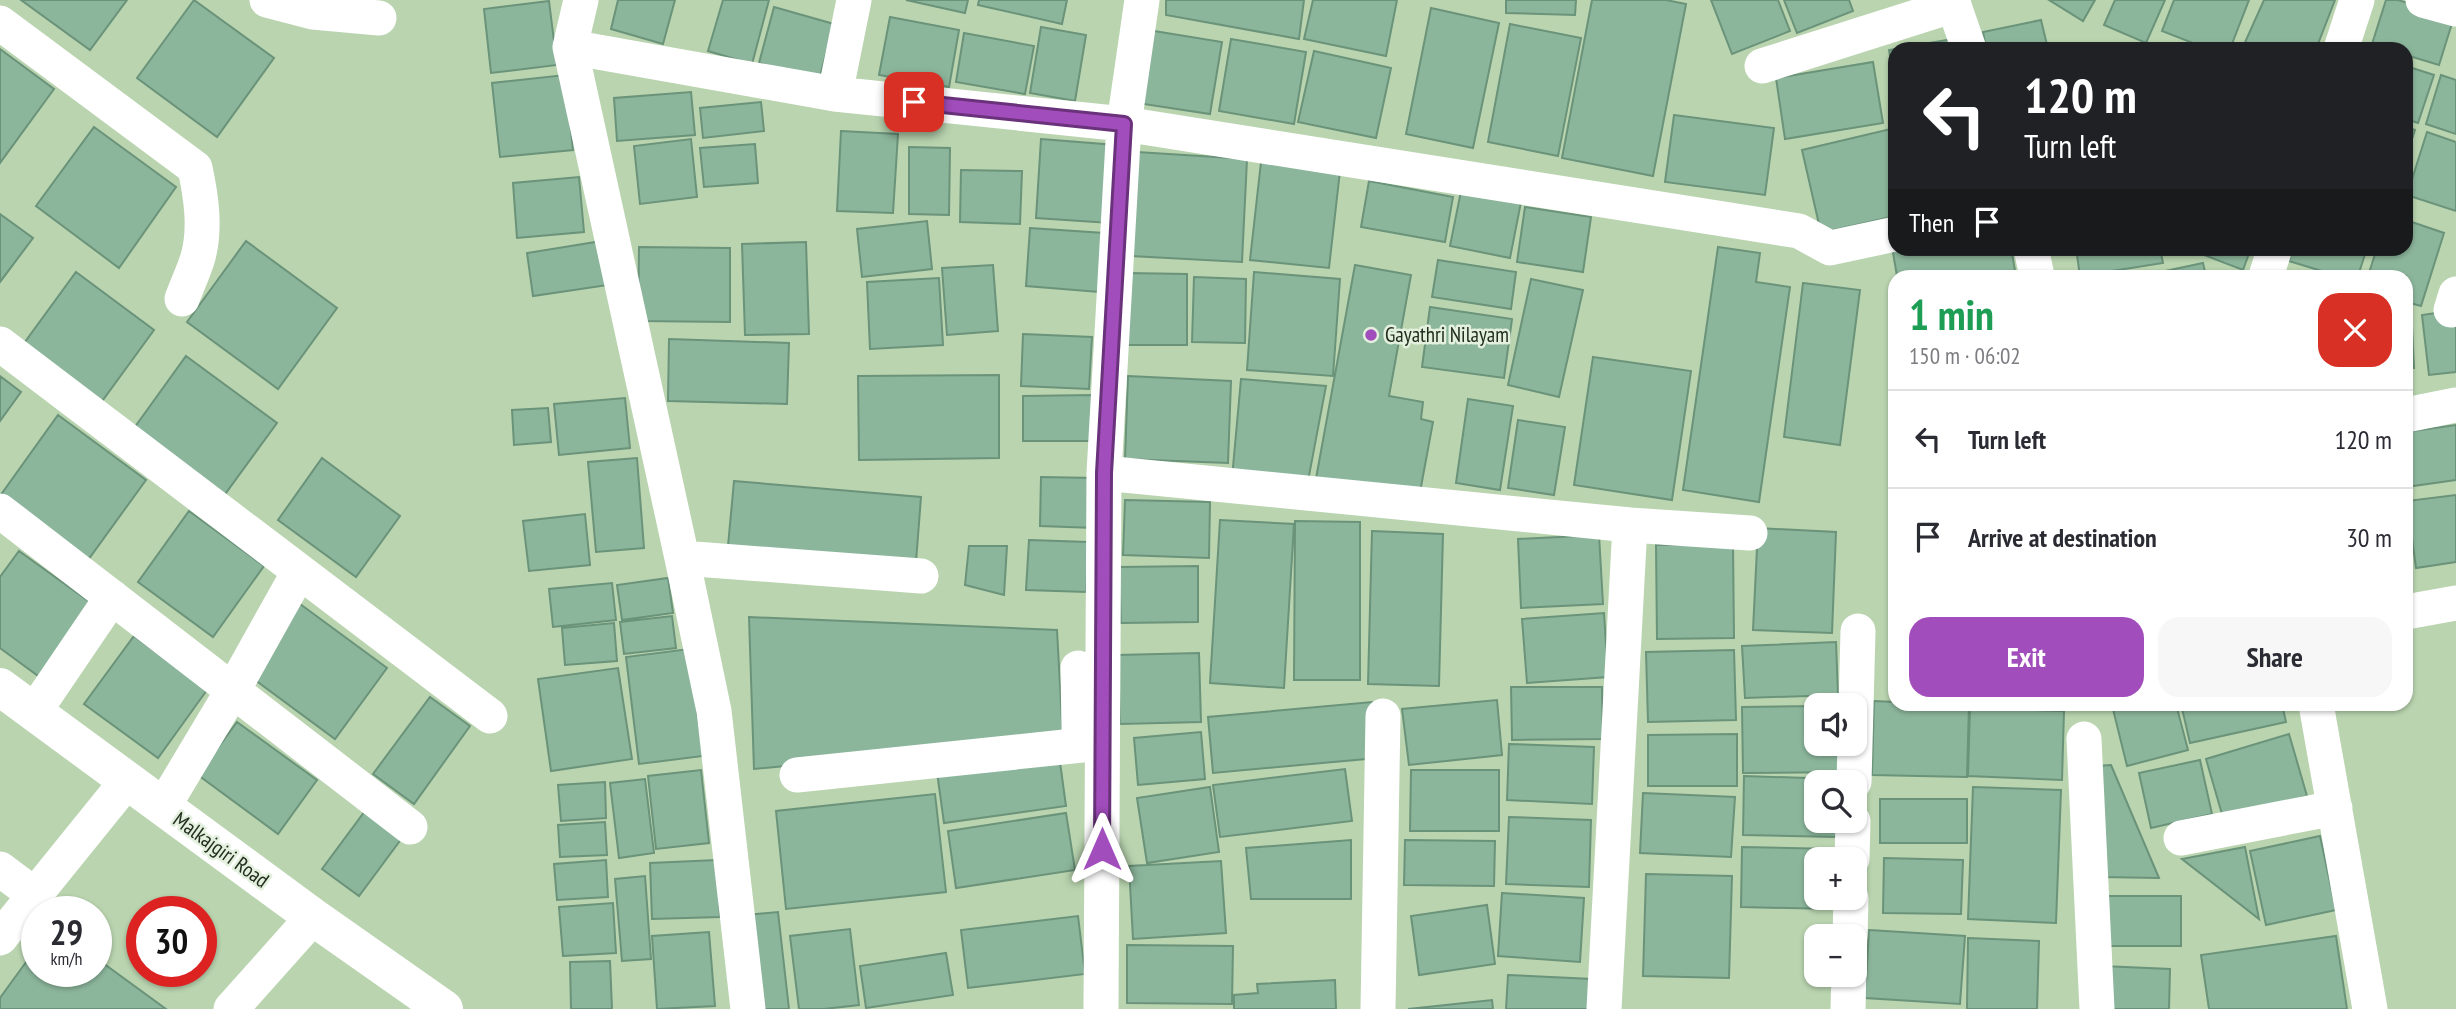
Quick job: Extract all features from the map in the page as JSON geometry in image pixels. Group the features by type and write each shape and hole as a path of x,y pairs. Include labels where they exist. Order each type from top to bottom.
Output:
{"main road":[{"name":"Malkajgiri Road","path":"0,687 443,1009"}],"street":[{"path":"267,0 313,12 379,18"},
{"path":"581,0 570,47 714,711 748,1009"},
{"path":"835,94 854,0"},
{"path":"1101,1009 1091,744 1124,124 1142,0"},
{"path":"2343,42 2357,0"},
{"path":"2423,0 2456,9"},
{"path":"1762,66 1953,3 1967,42"},
{"path":"0,23 195,168 202,199 201,231 198,255 182,299"},
{"path":"570,47 835,94 1124,124 1799,230 1830,248 1888,236"},
{"path":"0,344 490,716"},
{"path":"2413,414 2456,405"},
{"path":"1104,473 1630,526 1751,533"},
{"path":"0,511 410,827"},
{"path":"1604,1009 1630,526"},
{"path":"682,558 922,576"},
{"path":"163,807 299,572"},
{"path":"34,712 112,597"},
{"path":"2413,611 2456,603"},
{"path":"1854,770 1858,631"},
{"path":"1078,668 1091,744"},
{"path":"2317,711 2371,1009"},
{"path":"1378,1009 1383,716"},
{"path":"2084,739 2097,1009"},
{"path":"797,775 1091,744"},
{"path":"0,869 36,896 127,781"},
{"path":"2181,838 2335,808"},
{"path":"0,938 21,914"},
{"path":"231,1009 313,917"},
{"path":"1848,1009 1849,987"}],"building":[{"path":"21,0 127,0 90,50"},
{"path":"194,0 274,58 217,137 137,78"},
{"path":"618,0 675,0 663,44 611,29"},
{"path":"723,0 769,0 752,64 708,51"},
{"path":"906,0 968,0 965,13"},
{"path":"979,0 1067,0 1062,24 978,5"},
{"path":"1166,0 1304,0 1299,39 1166,15"},
{"path":"1313,0 1397,0 1386,56 1304,39"},
{"path":"1506,0 1576,0 1575,15 1506,13"},
{"path":"1592,0 1666,0 1686,4 1653,176 1562,158"},
{"path":"1711,0 1778,0 1790,31 1732,54"},
{"path":"1784,0 1849,0 1853,11 1797,33"},
{"path":"2049,0 2095,0 2083,21"},
{"path":"2115,0 2165,0 2146,42 2104,25"},
{"path":"2174,0 2249,0 2233,42 2190,42 2162,31"},
{"path":"2264,0 2335,0 2319,42 2245,42"},
{"path":"2386,0 2398,0 2454,17 2439,65 2413,57 2413,42 2373,42"},
{"path":"549,1 557,65 491,73 484,9"},
{"path":"774,7 834,24 819,80 759,63"},
{"path":"1431,8 1499,23 1473,148 1406,134"},
{"path":"890,17 959,30 949,87 879,75"},
{"path":"2041,20 2046,42 1985,42 1983,32"},
{"path":"1510,24 1581,38 1558,156 1488,142"},
{"path":"1041,27 1086,35 1075,101 1030,93"},
{"path":"1148,30 1222,42 1210,114 1137,103"},
{"path":"964,33 1034,46 1025,94 956,82"},
{"path":"1231,39 1306,52 1294,124 1219,111"},
{"path":"0,49 54,89 0,163"},
{"path":"1314,51 1391,68 1376,138 1298,122"},
{"path":"1873,62 1883,123 1785,139 1776,78"},
{"path":"2413,68 2434,75 2418,123 2413,121"},
{"path":"565,75 573,150 500,157 492,83"},
{"path":"2441,75 2456,80 2456,134 2426,124"},
{"path":"691,92 695,135 617,141 614,98"},
{"path":"761,102 764,131 703,138 700,108"},
{"path":"1674,115 1774,128 1765,195 1665,182"},
{"path":"94,127 176,187 119,268 36,206"},
{"path":"1888,130 1888,218 1821,233 1802,150"},
{"path":"841,131 898,134 893,213 837,211"},
{"path":"2427,132 2456,142 2456,211 2413,197 2413,176"},
{"path":"691,139 697,197 640,204 634,146"},
{"path":"1041,139 1116,145 1110,223 1036,218"},
{"path":"755,144 758,183 704,187 700,148"},
{"path":"909,147 950,148 949,215 909,214"},
{"path":"1137,152 1247,159 1242,262 1131,256"},
{"path":"1261,162 1340,171 1329,268 1250,260"},
{"path":"961,170 1022,171 1020,224 960,222"},
{"path":"579,177 584,232 517,238 513,183"},
{"path":"1369,181 1453,197 1445,242 1361,227"},
{"path":"1461,191 1521,202 1510,258 1450,246"},
{"path":"1525,207 1591,217 1583,272 1517,262"},
{"path":"0,214 33,238 0,282"},
{"path":"927,221 932,269 862,277 857,229"},
{"path":"2413,222 2444,233 2421,306 2413,304 2413,270 2370,270 2374,256 2413,256"},
{"path":"1030,228 1104,233 1099,292 1026,286"},
{"path":"246,241 337,308 278,389 187,322"},
{"path":"602,241 608,285 533,296 527,253"},
{"path":"806,242 809,334 745,335 742,244"},
{"path":"639,247 730,248 730,322 638,321"},
{"path":"1718,247 1760,253 1756,282 1790,287 1759,502 1683,490"},
{"path":"1894,256 2012,256 2015,270 1896,270"},
{"path":"2077,256 2162,256 2163,263 2118,270 2079,270"},
{"path":"2207,256 2248,256 2243,270"},
{"path":"2291,256 2364,256 2360,270 2318,270 2289,261"},
{"path":"1438,260 1516,272 1511,309 1432,297"},
{"path":"2203,263 2205,270 2170,270"},
{"path":"993,265 998,331 947,335 942,268"},
{"name":"Gayathri Nilayam","path":"1355,265 1411,275 1389,396 1423,402 1421,419 1433,422 1418,503 1315,484"},
{"path":"76,272 154,330 100,404 22,346"},
{"path":"1254,272 1340,279 1333,376 1247,370"},
{"path":"1127,273 1187,274 1187,345 1127,345"},
{"path":"1194,277 1246,279 1245,343 1192,342"},
{"path":"939,278 943,345 870,349 867,282"},
{"path":"1531,279 1583,290 1559,397 1508,385"},
{"path":"1803,283 1860,290 1840,445 1784,437"},
{"path":"1430,307 1512,319 1504,378 1422,367"},
{"path":"2456,310 2456,372 2429,375 2422,315"},
{"path":"1023,334 1092,337 1089,389 1021,386"},
{"path":"669,339 789,343 787,404 668,401"},
{"path":"186,356 277,423 223,497 132,431"},
{"path":"1593,357 1691,371 1672,500 1574,485"},
{"path":"999,375 999,458 859,460 858,376"},
{"path":"0,376 21,392 0,421"},
{"path":"1128,376 1231,381 1228,463 1125,459"},
{"path":"1241,379 1326,386 1308,481 1232,478"},
{"path":"1093,395 1094,441 1023,441 1023,396"},
{"path":"625,398 630,448 559,455 554,404"},
{"path":"1468,399 1513,406 1500,490 1456,483"},
{"path":"548,408 551,442 514,445 512,410"},
{"path":"58,415 146,480 88,560 0,496"},
{"path":"1518,420 1565,427 1554,495 1508,488"},
{"path":"2456,425 2456,480 2413,486 2413,431"},
{"path":"322,458 400,516 356,577 278,520"},
{"path":"637,458 644,548 596,552 588,462"},
{"path":"1041,477 1096,478 1095,528 1040,526"},
{"path":"734,481 921,497 916,562 728,546"},
{"path":"2456,495 2456,562 2416,568 2413,500"},
{"path":"1125,500 1210,502 1209,558 1123,555"},
{"path":"189,511 264,566 213,637 138,582"},
{"path":"585,514 590,565 529,571 523,521"},
{"path":"1220,520 1294,524 1284,688 1210,683"},
{"path":"1295,521 1360,522 1360,680 1294,680"},
{"path":"1758,528 1836,532 1832,633 1753,630"},
{"path":"1372,531 1443,534 1439,686 1368,684"},
{"path":"1599,535 1603,604 1521,608 1518,539"},
{"path":"1029,540 1088,542 1086,592 1026,590"},
{"path":"1733,544 1734,638 1657,639 1656,545"},
{"path":"969,546 1007,546 1004,595 965,585"},
{"path":"19,551 98,608 45,681 0,648 0,577"},
{"path":"1198,566 1198,622 1121,623 1119,567"},
{"path":"668,578 673,613 622,620 617,585"},
{"path":"612,583 616,620 553,627 549,589"},
{"path":"296,601 387,668 335,739 244,672"},
{"path":"1604,613 1608,677 1527,683 1522,619"},
{"path":"672,616 676,648 624,654 620,622"},
{"path":"749,617 1057,630 1063,740 754,769"},
{"path":"614,623 617,661 565,665 562,628"},
{"path":"134,636 207,690 158,758 84,704"},
{"path":"1836,642 1838,693 1745,698 1742,646"},
{"path":"689,649 703,756 639,764 626,657"},
{"path":"1734,650 1736,720 1648,722 1646,652"},
{"path":"1199,653 1201,722 1120,724 1118,655"},
{"path":"618,668 632,759 551,771 538,679"},
{"path":"1511,687 1602,687 1603,739 1512,740"},
{"path":"430,697 470,726 414,804 373,774"},
{"path":"1497,700 1502,755 1409,765 1402,709"},
{"path":"1874,701 1888,702 1888,711 1969,711 1967,777 1872,775"},
{"path":"1372,702 1377,758 1213,773 1208,717"},
{"path":"1804,706 1804,756 1843,756 1843,770 1743,773 1742,707"},
{"path":"1970,711 2064,711 2062,780 1968,776"},
{"path":"2113,711 2178,711 2188,750 2127,766"},
{"path":"2183,711 2284,711 2286,722 2190,743"},
{"path":"237,722 317,780 278,834 198,775"},
{"path":"1201,732 1205,779 1138,785 1134,738"},
{"path":"1737,734 1737,786 1648,786 1648,735"},
{"path":"2289,734 2307,796 2224,821 2206,759"},
{"path":"1509,744 1594,747 1592,804 1507,800"},
{"path":"1059,755 1066,806 944,823 937,772"},
{"path":"2200,760 2212,814 2151,828 2139,773"},
{"path":"2111,765 2159,878 2100,877 2096,766"},
{"path":"1345,769 1352,821 1220,837 1213,785"},
{"path":"701,770 709,843 656,849 648,776"},
{"path":"1411,770 1499,770 1499,831 1410,831"},
{"path":"1744,776 1804,778 1804,833 1837,833 1837,837 1743,835"},
{"path":"645,779 654,853 619,858 610,783"},
{"path":"605,782 606,818 561,821 558,785"},
{"path":"1210,787 1219,852 1147,863 1137,798"},
{"path":"1973,787 2061,790 2056,923 1968,919"},
{"path":"1643,793 1735,797 1731,857 1640,853"},
{"path":"935,794 946,892 786,909 776,811"},
{"path":"1880,799 1967,799 1967,843 1880,843"},
{"path":"365,811 402,838 359,896 322,869"},
{"path":"1066,813 1075,870 956,888 948,831"},
{"path":"1509,817 1591,820 1589,887 1506,884"},
{"path":"605,822 607,855 560,857 558,825"},
{"path":"2320,836 2336,910 2266,925 2250,851"},
{"path":"1351,840 1351,899 1251,899 1246,848"},
{"path":"1405,840 1495,841 1494,886 1404,885"},
{"path":"1742,847 1804,848 1804,908 1741,907"},
{"path":"2245,847 2259,919 2182,859"},
{"path":"1884,858 1963,860 1961,914 1883,913"},
{"path":"606,860 608,897 557,900 554,864"},
{"path":"717,860 720,917 652,919 650,863"},
{"path":"1221,861 1226,933 1133,939 1129,866"},
{"path":"1646,874 1732,876 1729,978 1643,976"},
{"path":"645,876 651,959 622,961 615,879"},
{"path":"1502,893 1584,898 1580,962 1498,956"},
{"path":"2103,896 2181,896 2181,946 2104,946"},
{"path":"613,903 616,953 563,956 559,907"},
{"path":"1487,905 1495,964 1419,975 1411,916"},
{"path":"778,912 789,1009 757,1009 747,915"},
{"path":"1078,916 1085,974 968,988 961,930"},
{"path":"850,929 859,1005 799,1009 790,936"},
{"path":"1869,930 1965,936 1960,1004 1865,998"},
{"path":"709,932 715,1006 657,1009 652,936"},
{"path":"2336,936 2347,1009 2209,1009 2201,955"},
{"path":"1968,938 2039,941 2037,1009 1967,1009"},
{"path":"1127,945 1233,946 1232,1004 1127,1003"},
{"path":"946,953 953,995 866,1008 860,966"},
{"path":"610,961 612,1009 571,1009 570,962"},
{"path":"2102,966 2170,969 2169,1009 2100,1009"},
{"path":"21,969 21,987 112,987 112,970 126,980 126,987 136,987 166,1009 0,1009 0,998"},
{"path":"1508,975 1592,979 1590,1009 1506,1009"},
{"path":"1335,980 1336,1009 1234,1009 1234,995 1258,993 1257,984"},
{"path":"1492,1000 1493,1009 1408,1009"}],"place":[{"name":"Gayathri Nilayam","path":"1371,335"}],"route":[{"path":"914,102 1124,124 1104,473 1102,849"}]}
